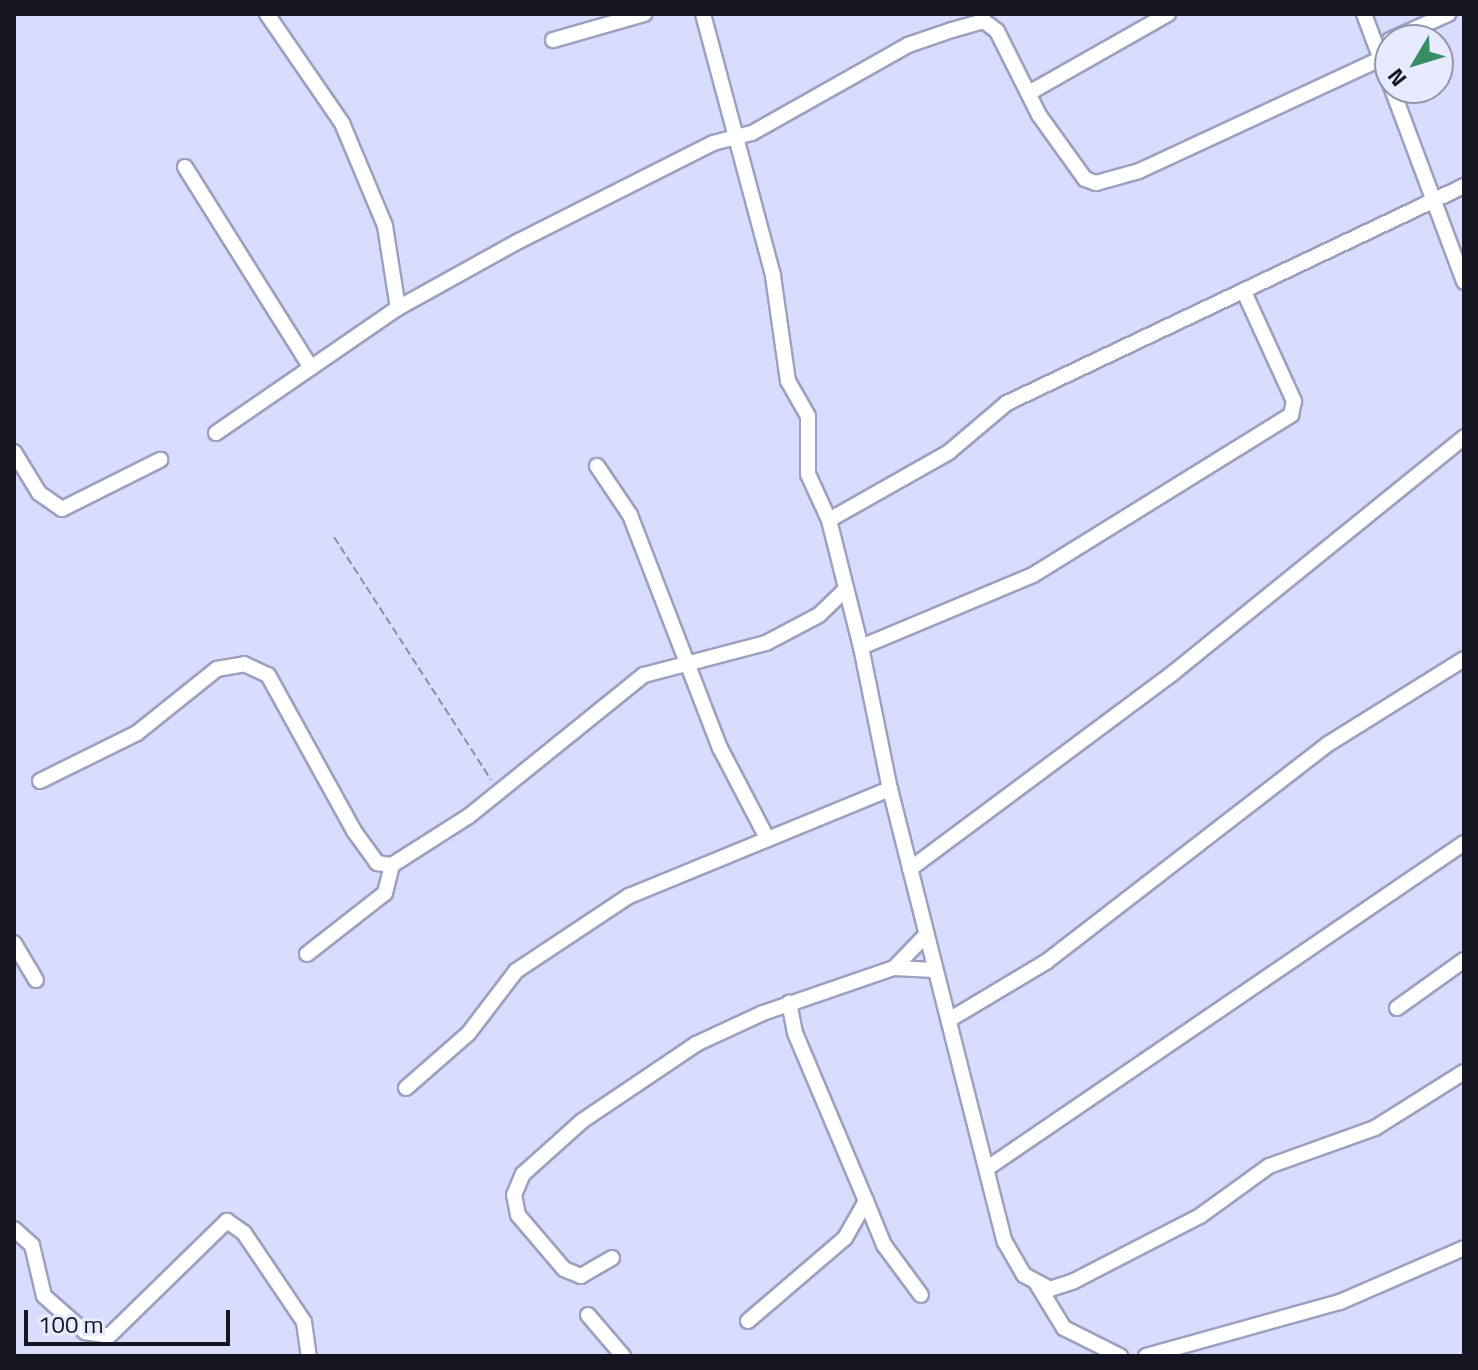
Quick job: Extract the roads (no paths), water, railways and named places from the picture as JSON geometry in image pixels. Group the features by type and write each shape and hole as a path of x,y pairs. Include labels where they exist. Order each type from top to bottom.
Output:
{"street":[{"path":"267,14 342,123 385,226 398,308"},
{"path":"553,40 644,14"},
{"path":"703,14 773,276 788,381 808,416 808,474 829,520 861,647 890,789 989,1167 1005,1242 1037,1284 1064,1328 1120,1356"},
{"path":"1029,93 1146,19 1168,14"},
{"path":"1364,14 1374,46"},
{"path":"1426,24 1448,14"},
{"path":"216,433 398,308 622,187 713,143 736,140 908,45 982,17 1085,179 1109,182 1374,54"},
{"path":"1395,104 1464,282"},
{"path":"185,167 311,368"},
{"path":"829,520 949,452 1007,403 1128,341 1245,294 1433,205 1464,186"},
{"path":"861,647 1033,575 1291,415 1294,401 1245,294"},
{"path":"910,869 1173,673 1464,437"},
{"path":"14,452 39,493 62,509 160,460"},
{"path":"597,466 630,515 692,663 725,759 766,836"},
{"path":"40,781 137,733 217,669 244,664 268,675 354,831 377,863 392,865 412,859 644,675 766,643 819,615 846,589"},
{"path":"949,1020 1046,962 1328,744 1464,659"},
{"path":"406,1088 433,1070 516,971 548,947 664,877 890,789"},
{"path":"989,1167 1464,843"},
{"path":"307,954 385,893 392,865"},
{"path":"894,968 926,935"},
{"path":"14,943 36,980"},
{"path":"1397,1008 1464,960"},
{"path":"612,1258 581,1276 552,1258 518,1215 514,1195 523,1174 582,1121 696,1044 789,1003 894,968 935,970"},
{"path":"789,1003 795,1033 884,1245 921,1295"},
{"path":"1037,1284 1050,1289 1074,1281 1200,1216 1269,1166 1375,1128 1464,1072"},
{"path":"748,1321 845,1238 866,1201"},
{"path":"14,1229 32,1245 44,1296 85,1332 109,1336 227,1221 244,1233 304,1322 309,1356"},
{"path":"1146,1356 1340,1302 1464,1248"},
{"path":"588,1315 623,1356"}]}
